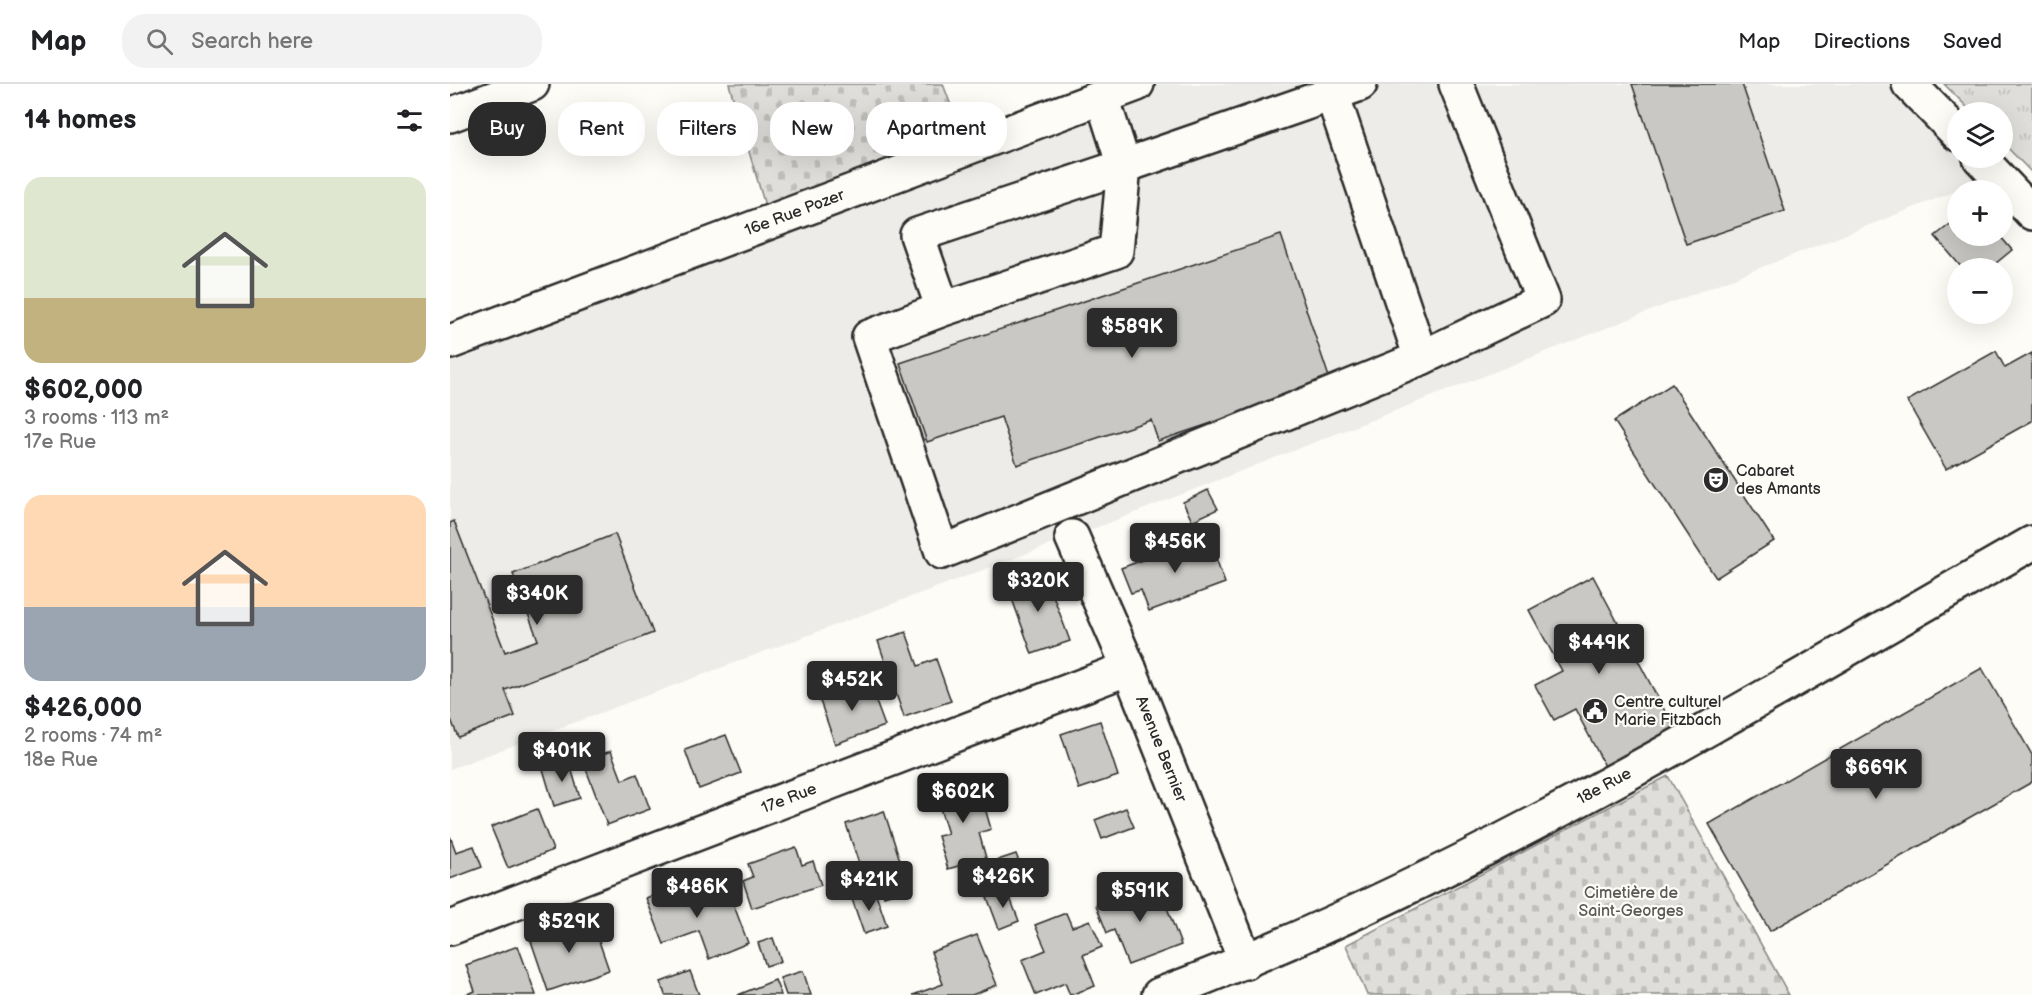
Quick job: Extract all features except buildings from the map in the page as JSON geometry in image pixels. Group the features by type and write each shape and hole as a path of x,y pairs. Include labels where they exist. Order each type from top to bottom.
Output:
{"street":[{"path":"450,115 532,84"},
{"name":"16e Rue Pozer","path":"450,342 1137,84"},
{"path":"1102,98 1124,166 1116,250 942,309 869,337 942,552 1421,358 1543,300 1456,84"},
{"path":"1909,84 1947,123"},
{"path":"942,309 917,235 1346,89 1421,358"},
{"path":"1989,168 2032,213"},
{"name":"Avenue Bernier","path":"1072,537 1129,668 1246,962"},
{"name":"18e Rue","path":"1159,995 1246,962 1390,898 1595,792 2032,543"},
{"name":"17e Rue","path":"450,928 1129,668"}],"shaded area":[{"path":"1130,84 1910,84 1947,123 1947,168 1990,168 1997,175 1984,180 1947,180 1947,195 1106,524 450,769 450,341 939,156 1007,156 1007,130"}],"green space":[{"path":"729,84 943,84 950,102 866,102 866,156 949,156 771,226 750,156 758,156 758,102 734,102"},
{"path":"1944,84 2032,84 2032,173 2013,153 2013,102 1962,102"},
{"name":"Cimetière de Saint-Georges","path":"1668,776 1789,995 1367,995 1346,945"}],"place":[{"name":"Cabaret des Amants","path":"1716,480"},
{"name":"Centre culturel Marie Fitzbach","path":"1595,711"}]}
